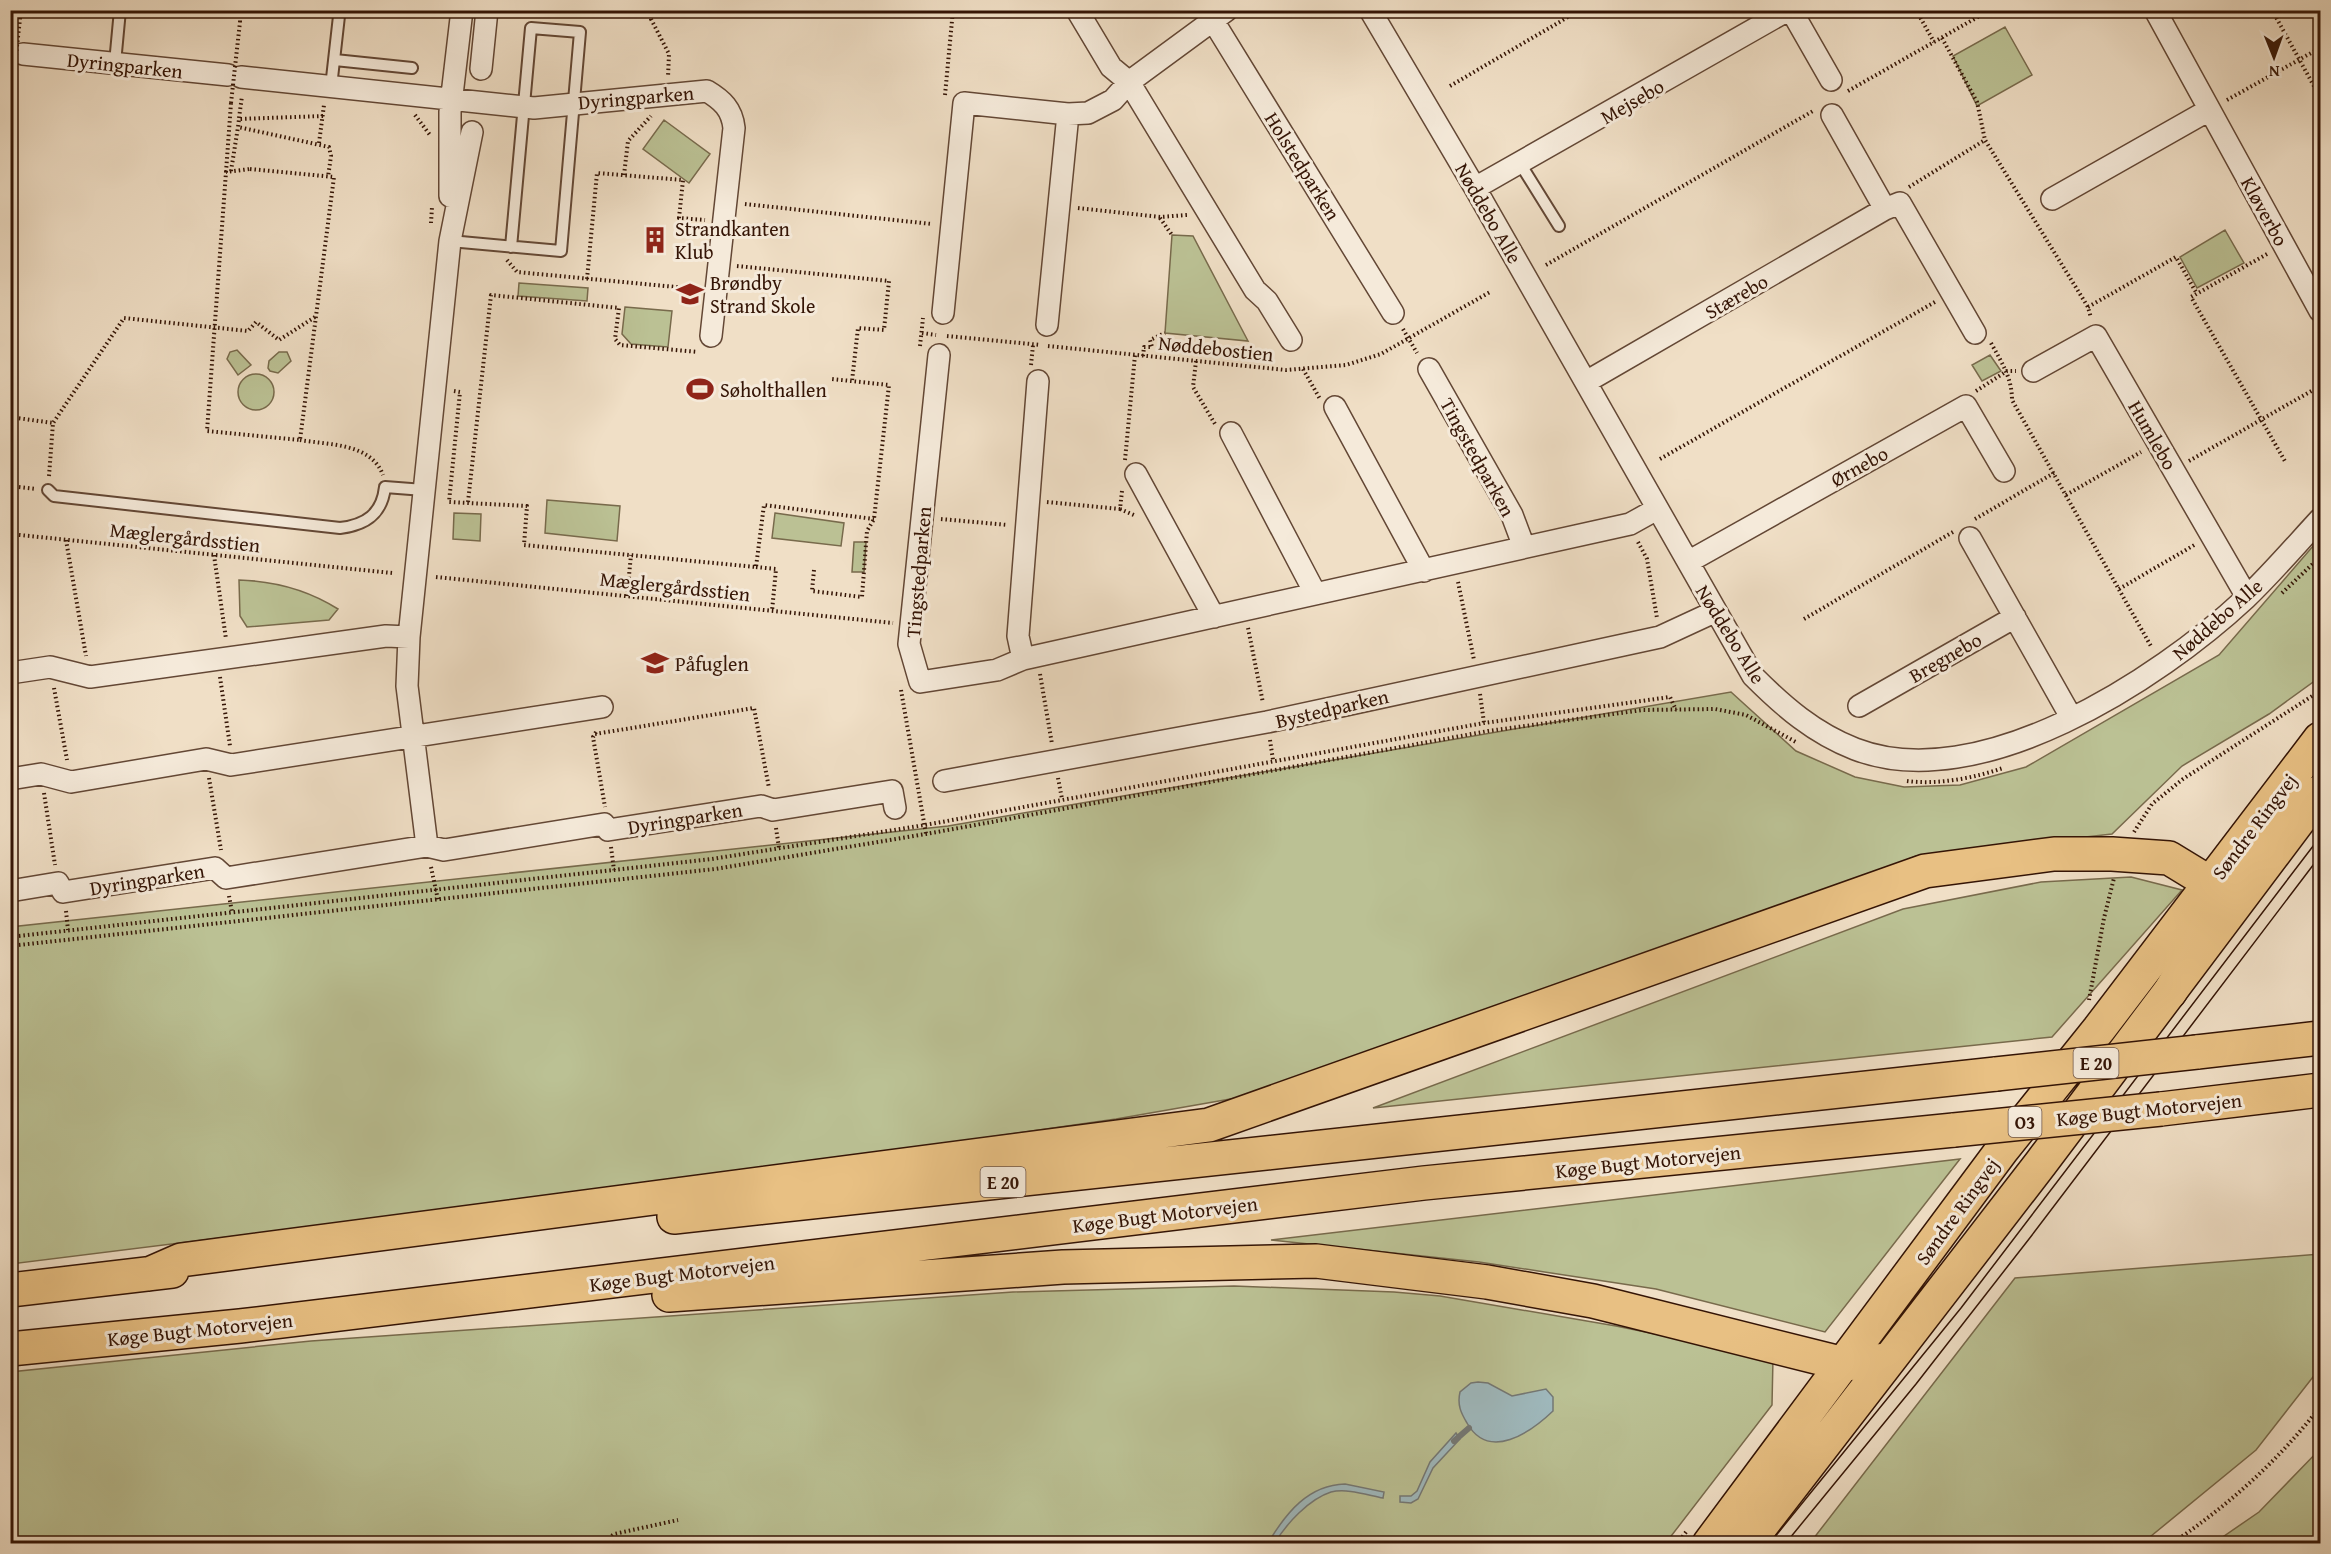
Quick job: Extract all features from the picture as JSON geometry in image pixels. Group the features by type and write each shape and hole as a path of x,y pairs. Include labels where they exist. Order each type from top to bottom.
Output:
{"main road":[{"name":"Søndre Ringvej","path":"1709,1544 2002,1150 2099,1029 2320,739"},
{"name":"Søndre Ringvej","path":"1747,1544 2170,992 2320,792"},
{"path":"149,1274 181,1260 1209,1125 1924,871 2054,854 2112,854 2169,858 2210,883 2212,917 2170,992"},
{"name":"E 20","path":"10,1290 2320,1038"},
{"name":"Køge Bugt Motorvejen","path":"10,1349 240,1326 1412,1184 2161,1109 2320,1090"},
{"path":"240,1326 1063,1267 1316,1261 1487,1282 1593,1302 1844,1364 1888,1360"}],"street":[{"path":"427,846 407,686 409,637 450,242 452,100 462,10"},
{"path":"481,69 487,10"},
{"path":"1077,10 1111,67 1129,82 1255,290 1268,301 1291,340"},
{"name":"Nøddebo Alle","path":"1370,10 1475,188 1688,562 1714,612 1753,676 1787,710 1819,732 1857,750 1898,759 1969,756 2009,745 2071,717 2163,666 2247,597 2320,519"},
{"name":"Mejsebo","path":"1475,188 1521,165 1789,10 1836,88"},
{"name":"Kløverbo","path":"2155,10 2320,311"},
{"name":"Holstedparken","path":"943,313 964,103 1068,114 1088,112 1113,100 1129,82 1210,16 1393,313"},
{"name":"Dyringparken","path":"23,54 524,107 706,91 723,101 730,111 734,128 710,344"},
{"path":"1827,110 1952,293 1975,333"},
{"path":"2052,199 2209,110"},
{"path":"1047,325 1068,114"},
{"path":"450,242 472,132"},
{"name":"Stærebo","path":"1586,382 1893,206"},
{"path":"2033,371 2096,336"},
{"name":"Humlebo","path":"2096,336 2247,597"},
{"name":"Tingstedparken","path":"939,355 909,644 920,682 997,670 1030,657 1214,617 1315,592 1424,572 1630,524 1657,509"},
{"name":"Tingstedparken","path":"1429,369 1512,515 1524,547"},
{"path":"1030,657 1018,636 1038,381"},
{"path":"1966,406 2004,471"},
{"name":"Ørnebo","path":"1688,562 1966,406"},
{"path":"1335,407 1424,572"},
{"path":"1232,433 1315,592"},
{"path":"1127,474 1214,617"},
{"path":"1966,530 2071,717"},
{"name":"Bystedparken","path":"944,781 1267,722 1660,637 1714,612"},
{"name":"Bregnebo","path":"1873,705 2015,617"},
{"path":"10,673 50,667 90,677 386,636 409,637"},
{"path":"10,779 41,774 71,782 206,759 231,765 602,707"},
{"name":"Dyringparken","path":"10,891 58,883 63,892 215,868 226,878 427,846 444,850 604,824 608,830 761,806 772,810 893,799"}],"lane":[{"path":"115,63 120,10"},
{"path":"331,87 339,16"},
{"path":"450,242 511,247 561,251 580,32 531,28 511,247"},
{"path":"335,60 412,68"},
{"path":"1521,165 1559,226"},
{"path":"48,490 54,496 340,528 355,526 373,516 383,500 385,487 424,490"}],"path":[{"path":"10,93 21,10"},
{"path":"240,10 207,431 300,440 353,448 364,453 381,470 385,487"},
{"path":"624,175 628,141 647,123 667,93 669,54 651,19 652,10"},
{"path":"1449,86 1580,10"},
{"path":"1916,10 1934,42"},
{"path":"1836,88 1934,42 1990,10"},
{"path":"2272,10 2320,98"},
{"path":"1942,37 1977,102 1985,141 2088,307 2096,336"},
{"path":"2209,110 2320,48"},
{"path":"229,172 241,104"},
{"path":"410,109 436,144"},
{"path":"1546,265 1827,110"},
{"path":"238,118 323,116"},
{"path":"319,143 322,122"},
{"path":"238,127 329,147 332,156 328,177"},
{"path":"1893,206 1904,189 1985,141"},
{"path":"229,172 250,169 333,177 300,440"},
{"path":"587,279 597,172 682,180 679,218 724,212 932,224"},
{"path":"431,227 433,203"},
{"path":"1059,206 1160,217 1172,235"},
{"path":"2283,245 2191,297 2286,463"},
{"path":"504,257 517,272 716,291"},
{"path":"2088,307 2176,257 2197,294"},
{"path":"719,264 888,281 884,330 858,328 852,381"},
{"name":"Nøddebostien","path":"922,333 1143,356 1303,369 1346,365 1381,354 1490,292"},
{"path":"1660,459 1952,293"},
{"path":"468,502 491,295 619,308 615,339 620,345 710,344"},
{"path":"10,486 48,490 53,423 124,318 248,331 256,322 279,339 316,316"},
{"path":"1143,356 1144,347 1152,347 1150,340 1165,333"},
{"path":"1975,333 1986,336 2007,371 2012,385 2012,400 2163,666"},
{"path":"1029,500 1120,509 1127,474 1136,355"},
{"path":"1196,361 1193,387 1221,434 1232,433"},
{"path":"1303,369 1325,409 1335,407"},
{"path":"1966,406 1978,388 2007,371 2033,371"},
{"path":"814,570 812,591 862,597 867,531 874,519 889,385 832,379"},
{"path":"2172,470 2320,386"},
{"path":"435,389 460,392 449,502 527,506 524,545 776,569 772,611"},
{"path":"10,417 53,423"},
{"path":"2066,495 2157,442"},
{"path":"1804,619 1966,530 2054,473"},
{"path":"756,567 764,505 874,519"},
{"path":"923,517 1026,527"},
{"path":"1630,524 1647,559 1660,637"},
{"name":"Mæglergårdsstien","path":"10,534 392,573"},
{"path":"2119,589 2210,536"},
{"path":"66,540 90,677"},
{"path":"214,555 231,765"},
{"path":"627,596 632,555"},
{"path":"2280,595 2320,557"},
{"path":"1454,564 1477,675 1484,723"},
{"name":"Mæglergårdsstien","path":"436,577 912,625"},
{"path":"1243,610 1274,760"},
{"path":"1030,657 1055,761"},
{"path":"50,667 71,782"},
{"path":"2131,836 2152,804 2182,778 2320,691"},
{"path":"10,937 711,859 925,825 1484,723 1670,697 1676,710"},
{"path":"602,707 603,715 595,734 608,830"},
{"path":"595,734 754,708 772,810"},
{"path":"10,946 715,869 926,834 1488,731 1643,710 1715,709 1746,715 1805,747"},
{"path":"206,759 232,913"},
{"path":"1903,780 1948,780 1983,775 2004,768"},
{"path":"41,774 58,883"},
{"path":"893,799 944,781"},
{"path":"427,846 438,900"},
{"path":"2171,1544 2219,1512 2293,1442 2320,1407"},
{"path":"601,1544 614,1534 678,1520"}],"green space":[{"path":"2005,27 2032,75 1977,106 1953,56"},
{"path":"664,120 710,154 689,183 643,149"},
{"path":"2225,230 2244,263 2197,288 2180,257"},
{"path":"1172,235 1193,236 1248,341 1165,333"},
{"path":"519,283 588,288 587,301 518,296"},
{"path":"625,307 672,311 668,347 631,344 622,334"},
{"path":"237,350 251,365 238,375 227,359 230,352"},
{"path":"279,352 287,352 291,361 278,373 270,371 269,361"},
{"path":"1990,355 2001,371 1982,381 1972,365"},
{"path":"256,374 269,379 274,392 269,405 256,410 243,405 238,392 243,379"},
{"path":"547,500 620,506 617,541 545,533"},
{"path":"454,513 481,514 480,541 453,539"},
{"path":"775,513 844,523 841,546 772,538"},
{"path":"2320,538 2320,677 2269,714 2182,766 2112,834 1916,856 1814,899 1236,1098 1116,1119 711,1177 11,1264 10,927 948,826 1731,692 1796,751 1855,777 1904,787 1960,785 2026,767 2219,655"},
{"path":"854,542 866,542 864,572 852,572"},
{"path":"239,580 265,582 290,588 327,602 338,609 329,620 247,627 240,616"},
{"path":"2131,877 2182,890 2052,1037 1373,1108 1903,909 2041,882"},
{"path":"1960,1159 1825,1332 1656,1289 1479,1262 1271,1240"},
{"path":"2320,1254 2320,1368 2256,1450 2140,1544 1810,1543 2015,1278"},
{"path":"1234,1286 1440,1296 1616,1326 1773,1358 1772,1405 1665,1544 11,1543 10,1372 311,1341 1013,1292"},
{"path":"2320,1449 2320,1543 2214,1543 2259,1512"}],"water":[{"path":"1471,1383 1488,1383 1512,1396 1546,1389 1553,1397 1553,1411 1533,1427 1510,1440 1487,1441 1476,1435 1467,1423 1459,1405 1460,1392"},
{"path":"1456,1433 1460,1439 1433,1468 1418,1499 1411,1503 1400,1502 1400,1496 1411,1496 1417,1491 1430,1462"},
{"path":"1345,1484 1384,1492 1383,1498 1350,1491 1337,1491 1323,1495 1299,1513 1275,1543 1268,1543 1282,1521 1309,1495 1320,1489"}],"waterway":[{"path":"1454,1441 1469,1428"}],"tram line":[{"path":"1769,1544 1961,1308 2320,837"},
{"path":"1785,1544 1916,1384 2029,1239 2320,856"}],"place":[{"name":"Strandkanten Klub","path":"655,240"},
{"name":"Brøndby Strand Skole","path":"690,294"},
{"name":"Søholthallen","path":"700,389"},
{"name":"Påfuglen","path":"655,663"}]}
